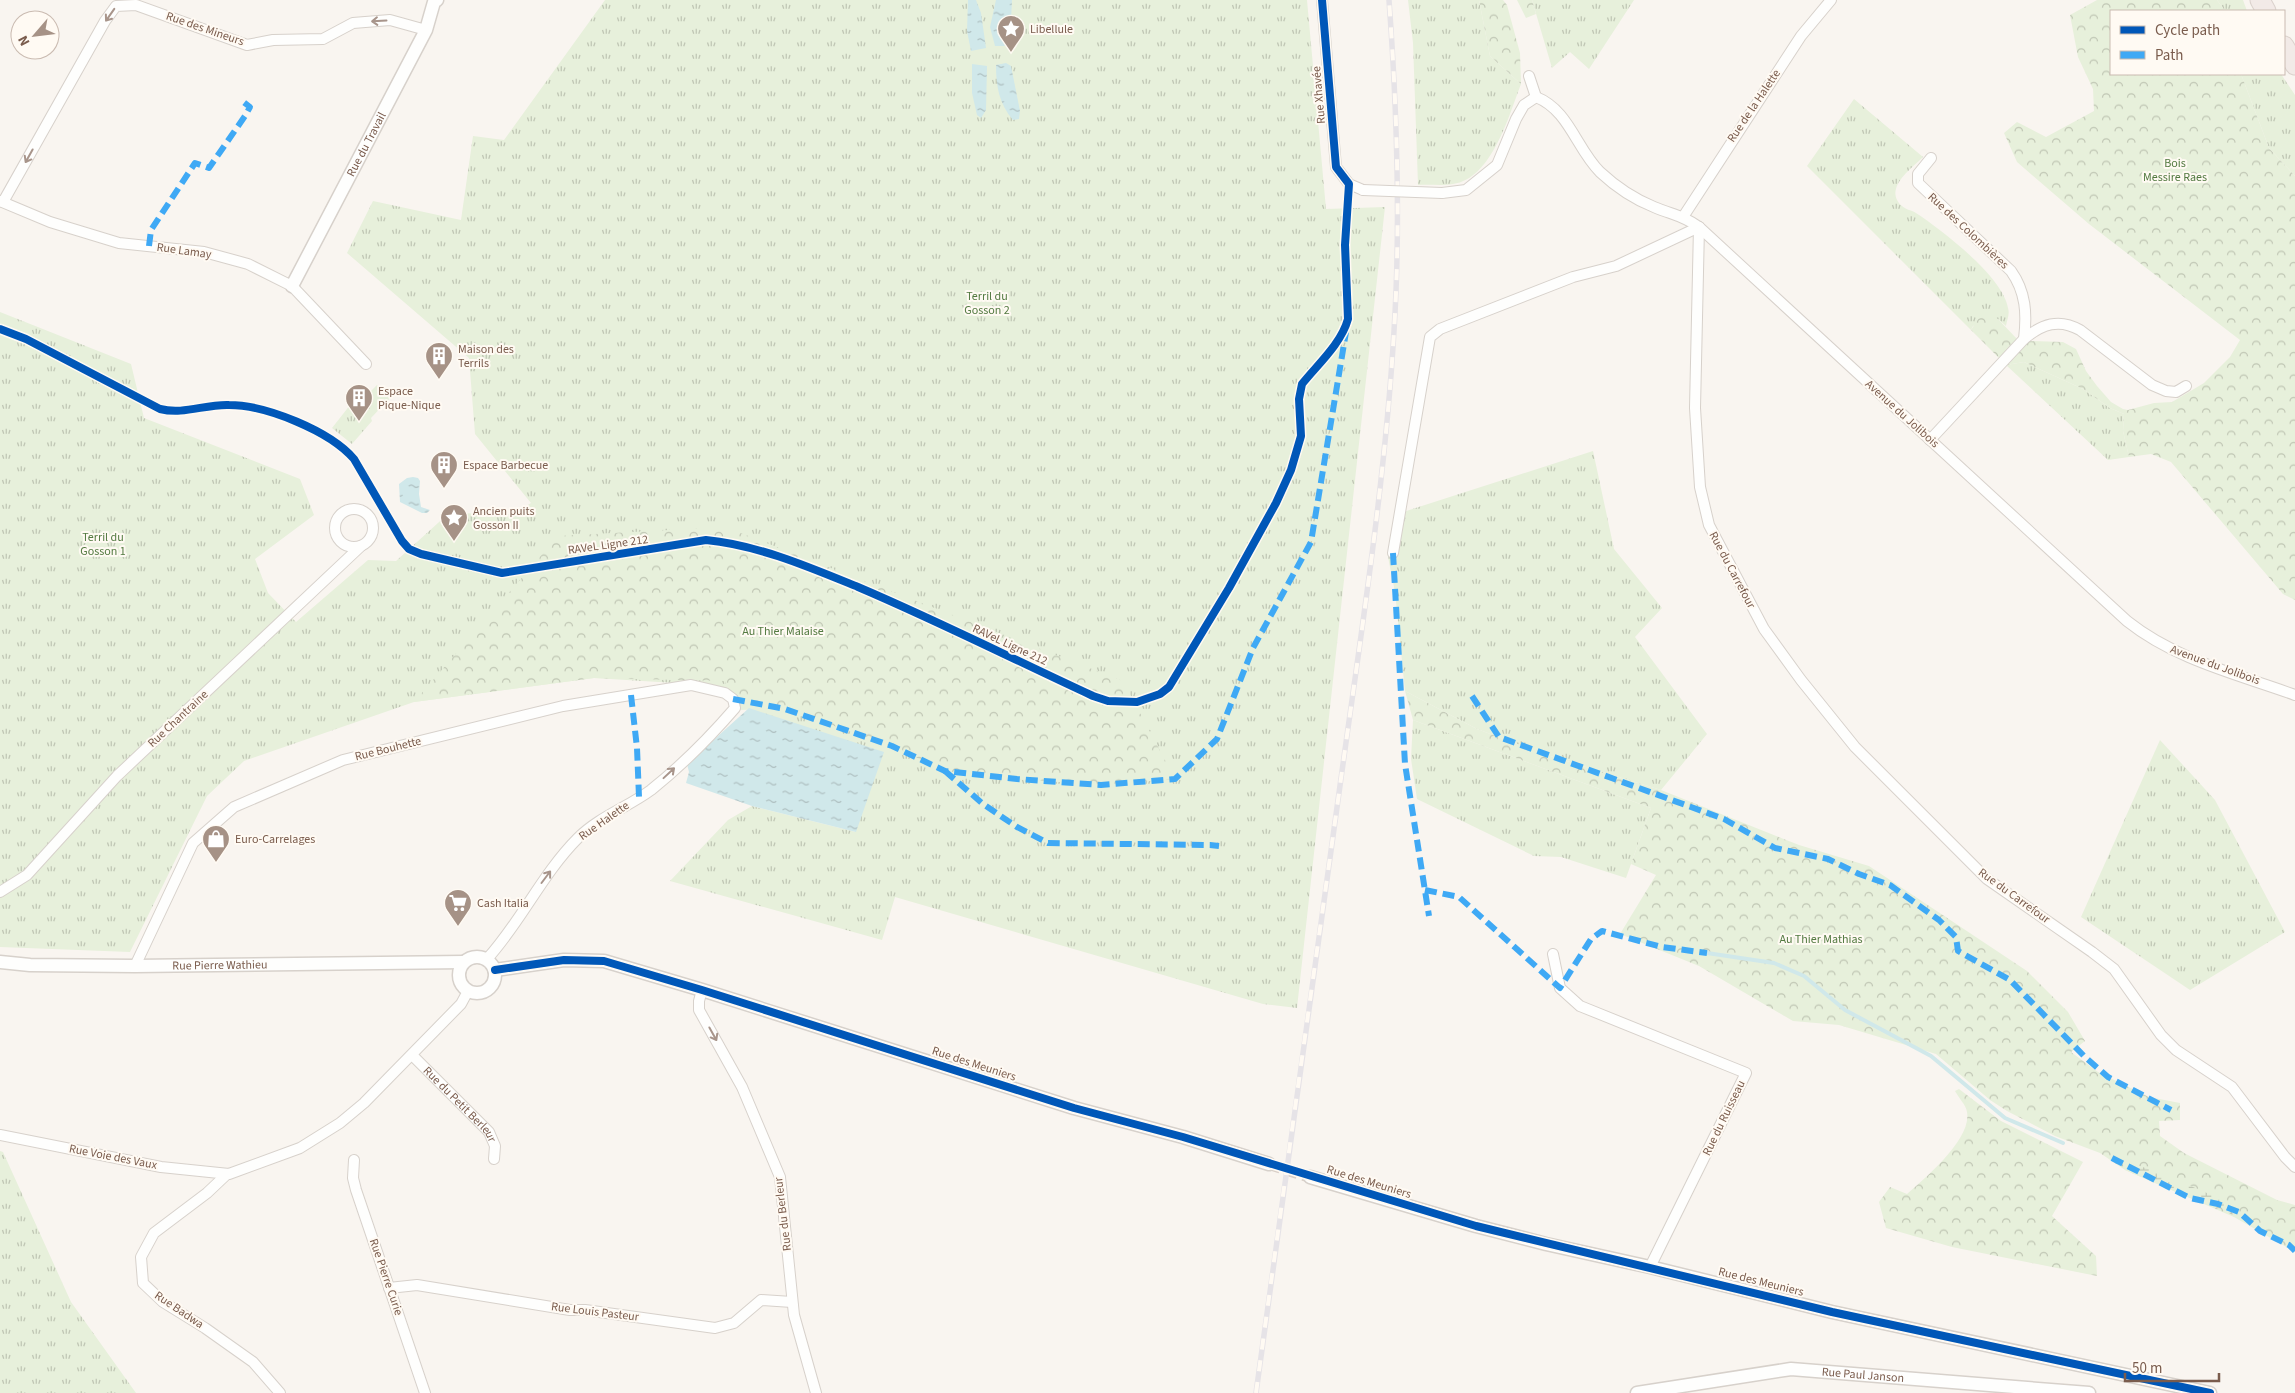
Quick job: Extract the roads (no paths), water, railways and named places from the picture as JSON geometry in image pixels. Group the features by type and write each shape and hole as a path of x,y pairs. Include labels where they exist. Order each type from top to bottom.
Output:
{"highway":[{"path":"2285,48 2295,65"}],"street":[{"name":"Rue Xhavée","path":"1322,0 1336,167 1349,184 1363,190 1442,193 1466,190 1497,165 1516,119 1524,105 1536,97"},
{"name":"Rue de la Halette","path":"1683,216 1801,36 1831,0"},
{"name":"Rue du Travail","path":"292,286 426,30 435,1"},
{"name":"Rue des Mineurs","path":"2,201 116,6 136,5 248,45 273,40 323,39 353,23 390,20 426,30"},
{"path":"1529,76 1536,97"},
{"name":"Avenue du Jolibois","path":"1536,97 1544,100 1558,111 1587,157 1608,180 1644,202 1683,216 1699,227 2140,632 2182,655 2295,695"},
{"name":"Rue des Colombières","path":"1932,158 1918,174 1918,183 2003,263 2015,278 2026,308 2024,338"},
{"name":"Rue Lamay","path":"2,201 50,222 119,243 204,252 248,264 292,286 366,364"},
{"path":"1393,552 1430,337 1440,329 1573,277 1616,266 1699,227"},
{"name":"Rue du Carrefour","path":"1699,227 1695,408 1700,488 1709,525 1764,629 1801,680 1855,747 1987,880 2092,952 2114,970 2161,1035 2176,1050 2232,1087 2285,1157 2295,1167"},
{"path":"1930,440 2024,338 2044,325 2066,324 2080,330 2157,388 2176,392 2186,386"},
{"name":"Rue Chantraine","path":"0,892 27,874 118,776 360,547"},
{"name":"Rue Bouhette","path":"135,966 193,843 234,807 343,760 563,706 691,685 725,693 733,699"},
{"name":"Rue Halette","path":"486,959 499,945 546,877 578,838 650,790 717,728 735,708 733,699"},
{"name":"Rue du Ruisseau","path":"1553,954 1560,988 1580,1006 1746,1073 1650,1267"},
{"path":"226,1175 272,1160 300,1148 324,1134 364,1103 462,1004 464,986 460,969 464,962 476,956 486,959 495,970 493,985 488,990 474,993 464,986 441,964"},
{"path":"495,970 564,960 604,961 702,990"},
{"name":"Rue Pierre Wathieu","path":"0,962 30,965 135,966 441,964 464,962"},
{"name":"Rue des Meuniers","path":"702,990 1074,1108 1183,1137 1269,1164"},
{"name":"Rue du Berleur","path":"702,990 698,1001 699,1010 742,1087 780,1176 792,1302 797,1330 816,1393"},
{"name":"Rue du Petit Berleur","path":"412,1055 489,1132 495,1146 494,1159"},
{"name":"Rue Voie des Vaux","path":"0,1135 161,1167 226,1175"},
{"name":"Rue Pierre Curie","path":"354,1160 353,1178 356,1190 425,1393"},
{"name":"Rue Badwa","path":"226,1175 207,1193 154,1233 140,1257 143,1283 163,1302 205,1328 253,1362 280,1393"},
{"name":"Rue des Meuniers","path":"1310,1177 1476,1226 1546,1244 1650,1267 1832,1312 2210,1393"},
{"name":"Rue Louis Pasteur","path":"389,1288 417,1286 570,1310 585,1310 715,1328 734,1323 761,1300 768,1298 792,1302"},
{"name":"Rue Paul Janson","path":"1637,1393 1790,1369 2089,1393"}],"water":[{"path":"968,0 976,0 981,13 986,48 971,51 967,31"},
{"path":"996,0 1012,0 1010,41 1004,46 995,46 990,27"},
{"path":"1006,63 1011,66 1020,111 1019,119 1013,120 1008,114 999,94 996,65"},
{"path":"972,64 987,66 986,110 981,118 977,115 972,93"},
{"path":"407,478 418,478 420,481 421,507 430,510 427,513 422,513 400,502 399,484"},
{"path":"749,708 884,752 856,832 752,806 686,783 689,772 687,764"}],"waterway":[{"path":"1707,953 1774,963 1804,976 1845,1010 1931,1056 2005,1118 2063,1143"}],"tunnel":[{"path":"1269,1164 1310,1177"}],"railway":[{"path":"1256,1393 1363,620 1385,447 1394,331 1398,206 1396,124 1389,0"}],"place":[{"name":"Libellule","path":"1011,53"},
{"name":"Maison des Terrils","path":"439,380"},
{"name":"Espace Pique-Nique","path":"359,422"},
{"name":"Espace Barbecue","path":"444,489"},
{"name":"Ancien puits Gosson II","path":"454,542"},
{"name":"Euro-Carrelages","path":"216,863"},
{"name":"Cash Italia","path":"458,927"}],"park label":[{"name":"Bois Messire Raes","path":"2175,170"},
{"name":"Terril du Gosson 2","path":"987,303"},
{"name":"Terril du Gosson 1","path":"103,544"},
{"name":"Au Thier Malaise","path":"783,631"},
{"name":"Au Thier Mathias","path":"1821,939"}]}
